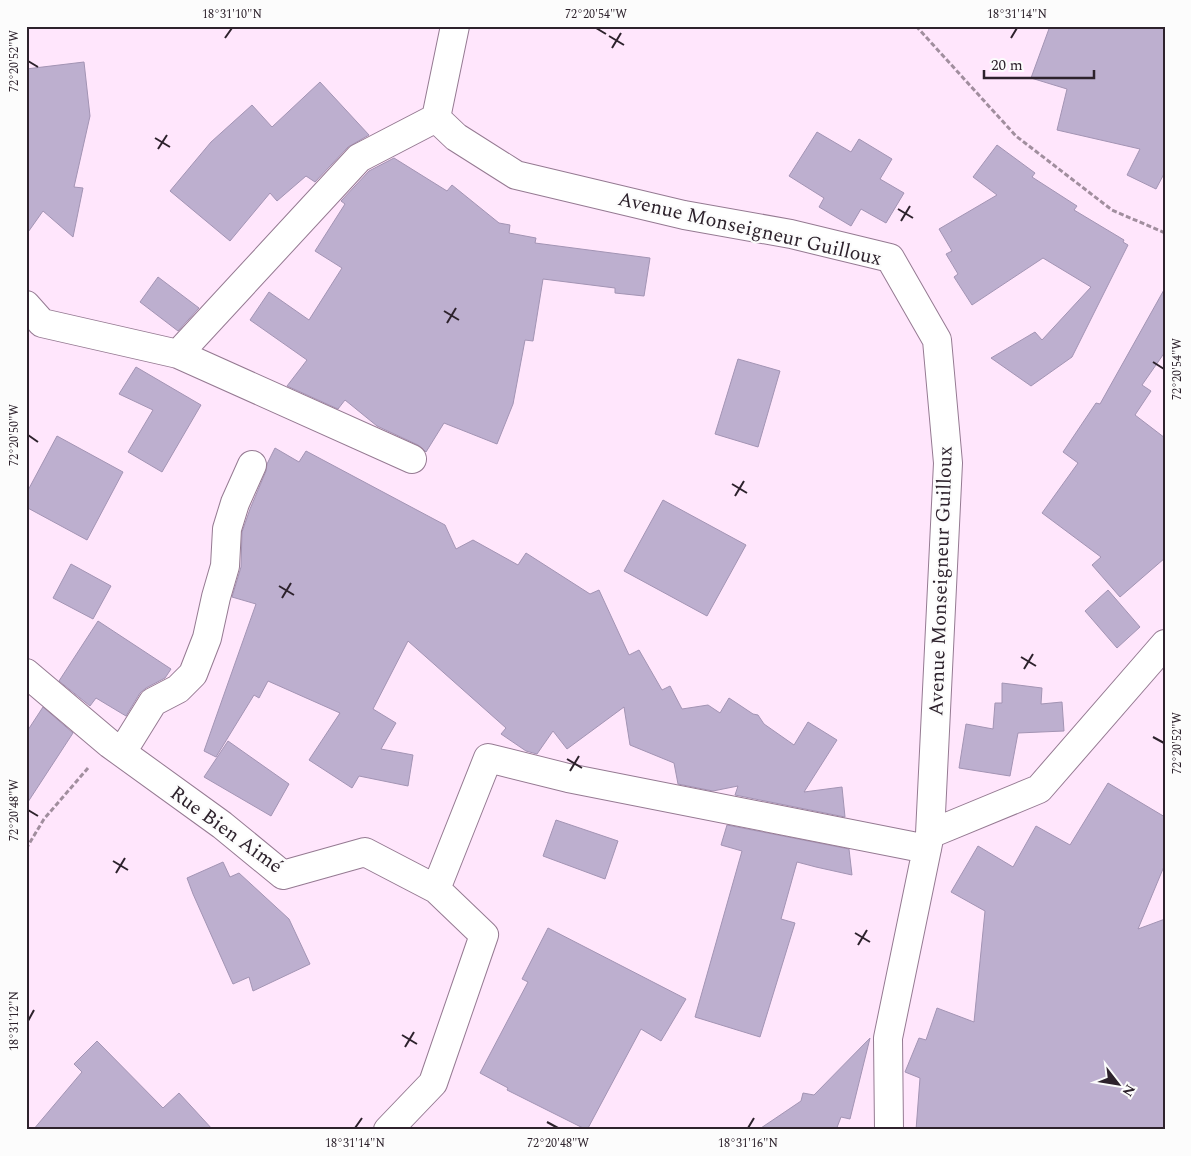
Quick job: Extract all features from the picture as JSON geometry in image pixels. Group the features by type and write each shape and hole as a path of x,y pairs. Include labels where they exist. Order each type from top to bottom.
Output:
{"street":[{"path":"178,354 359,158 436,118 455,26"},
{"name":"Avenue Monseigneur Guilloux","path":"436,118 456,137 516,175 684,214 791,234 890,258 938,340 948,463 928,842 888,1038 890,1130"},
{"path":"26,305 42,323 178,354 412,459"},
{"path":"116,748 153,702 178,690 193,674 207,638 225,566 227,529 252,466"},
{"path":"436,889 488,758 578,780 928,842 1039,789 1165,644"},
{"name":"Rue Bien Aimé","path":"26,673 116,748 222,825 283,875 365,852 436,889 484,935 433,1083 388,1130"}],"path":[{"path":"916,26 1016,136 1112,210 1165,234"},
{"path":"26,849 44,819 116,748"}],"building":[{"path":"1050,26 1165,26 1165,172 1156,189 1127,175 1140,149 1057,130 1067,89 1031,78"},
{"path":"84,62 90,116 74,187 83,188 73,237 43,211 26,235 26,69"},
{"path":"320,82 369,135 348,147 315,182 306,176 277,201 270,193 230,241 170,191 211,142 252,105 272,127"},
{"path":"817,132 851,152 859,139 892,159 880,179 904,193 886,223 861,209 851,226 819,207 824,198 789,176"},
{"path":"997,145 1035,173 1032,177 1077,206 1074,210 1124,240 1123,242 1128,245 1072,357 1031,386 991,358 1035,332 1042,340 1091,287 1043,258 972,305 954,277 958,274 946,254 952,251 939,229 997,195 973,177"},
{"path":"394,158 447,191 452,185 499,223 510,225 509,233 536,238 535,243 650,258 644,296 615,293 615,288 543,279 533,341 525,340 513,404 497,444 444,423 426,452 418,445 377,426 345,400 338,409 287,386 307,360 250,320 269,292 309,320 342,268 315,251 345,204 341,201 369,171"},
{"path":"158,277 199,308 178,331 140,302"},
{"path":"1165,288 1165,352 1142,385 1151,391 1135,415 1165,438 1165,558 1120,597 1092,565 1101,557 1042,513 1078,463 1063,452 1096,403 1100,404"},
{"path":"738,359 780,371 758,447 715,434"},
{"path":"136,367 201,405 162,472 128,452 153,410 119,394"},
{"path":"57,436 123,472 87,540 26,507 26,494"},
{"path":"275,448 299,462 306,451 445,525 456,549 473,540 518,565 526,553 590,594 599,590 629,655 639,650 662,690 670,686 682,709 708,705 720,713 729,698 753,714 758,715 764,724 794,745 808,722 837,740 804,792 842,787 845,817 735,795 738,786 713,791 678,784 674,763 630,745 624,707 567,749 553,731 537,754 526,751 501,734 506,728 408,641 373,709 396,723 381,749 413,755 408,786 359,776 352,788 309,760 340,713 268,681 259,698 254,695 216,757 204,751 256,604 232,597 241,567 242,532 267,464"},
{"path":"663,500 746,545 707,616 624,571"},
{"path":"71,564 111,586 93,619 53,598"},
{"path":"1108,590 1140,627 1117,648 1085,611"},
{"path":"98,621 171,669 165,678 140,693 126,716 96,698 90,706 59,681"},
{"path":"1002,683 1042,688 1041,704 1062,702 1064,731 1018,733 1010,776 959,768 966,724 993,729 995,703 1002,703"},
{"path":"43,707 73,733 26,805 26,733"},
{"path":"228,741 289,784 271,816 204,777"},
{"path":"1108,783 1165,817 1165,864 1138,929 1165,919 1165,1130 916,1130 920,1078 905,1072 919,1038 926,1040 937,1008 974,1022 985,911 951,892 978,846 1013,867 1036,826 1070,845"},
{"path":"556,820 618,841 605,879 543,856"},
{"path":"727,825 849,849 852,875 797,862 781,919 795,923 760,1037 695,1017 742,851 721,845"},
{"path":"223,862 230,877 239,873 289,919 310,964 253,991 249,977 233,984 187,878"},
{"path":"548,928 686,999 661,1041 641,1029 587,1130 507,1090 508,1088 480,1073 528,982 522,979"},
{"path":"870,1038 850,1119 841,1117 836,1130 758,1130 801,1101 803,1093 814,1095"},
{"path":"97,1041 163,1108 179,1093 213,1130 33,1130 82,1072 74,1064"}]}
